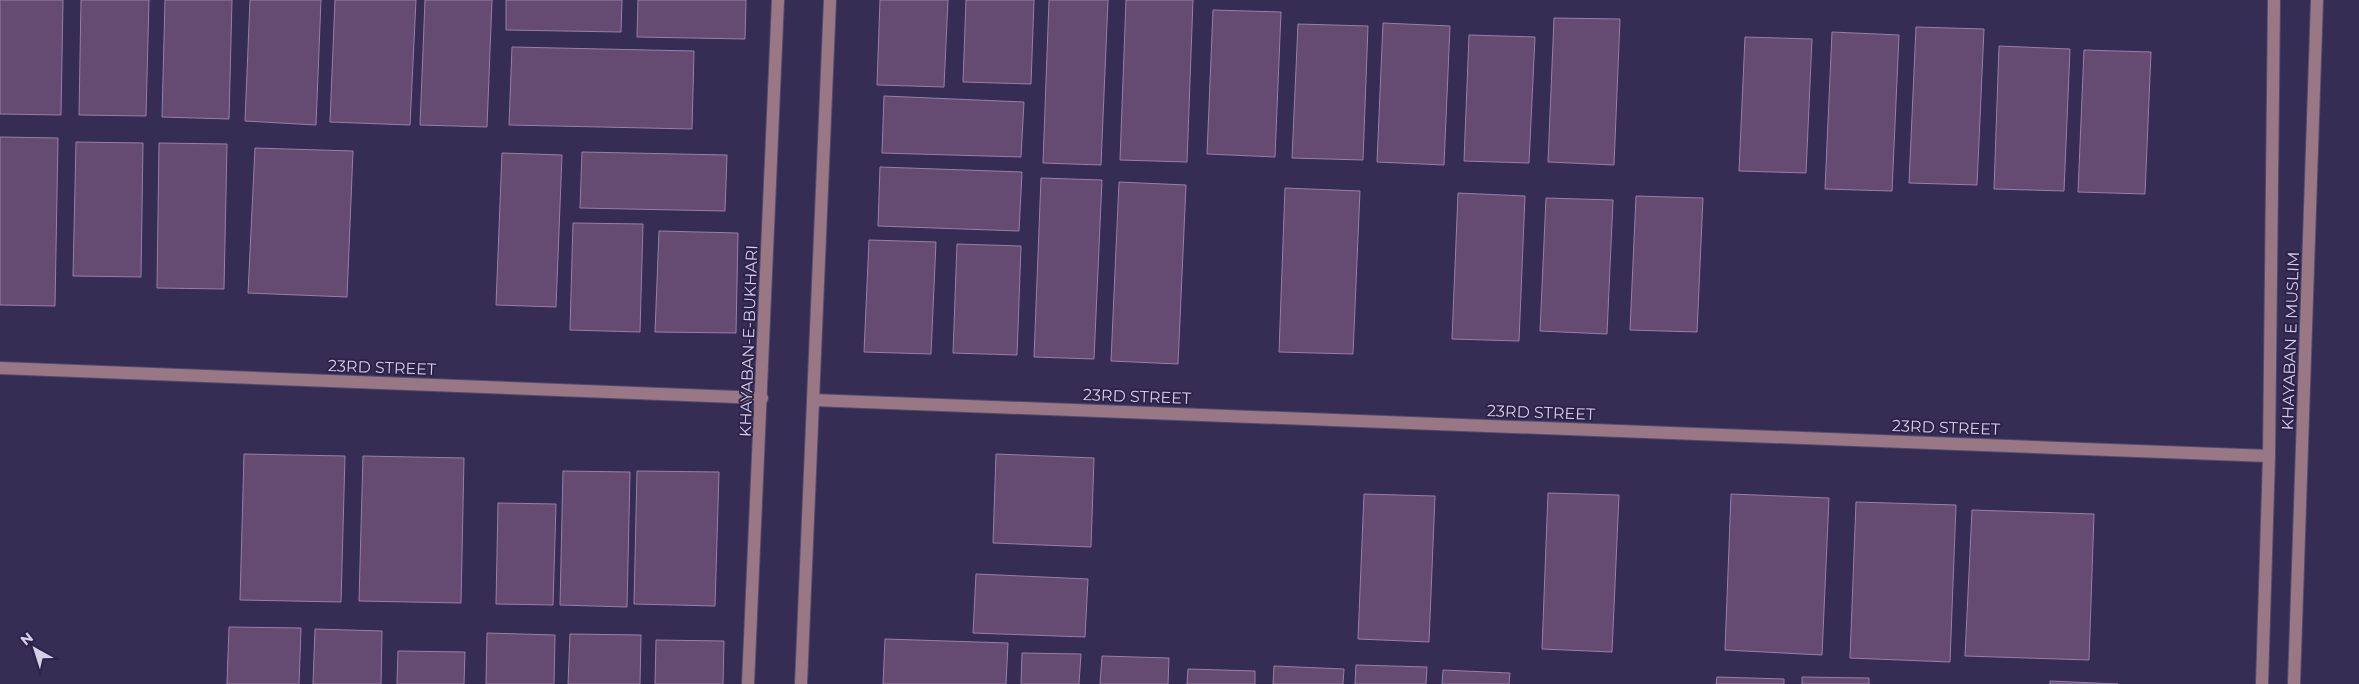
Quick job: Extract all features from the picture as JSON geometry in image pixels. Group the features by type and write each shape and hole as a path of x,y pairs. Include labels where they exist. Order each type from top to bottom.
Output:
{"street":[{"name":"KHAYABAN-E-BUKHARI","path":"748,684 778,0"},
{"path":"801,684 830,0"},
{"name":"KHAYABAN E MUSLIM","path":"2262,684 2268,456 2274,0"},
{"name":"KHAYABAN E MUSLIM","path":"2294,684 2318,0"},
{"name":"23RD STREET","path":"0,368 762,398"},
{"name":"23RD STREET","path":"813,400 2268,456"}],"building":[{"path":"0,0 63,0 61,115 0,114"},
{"path":"81,0 149,0 146,116 79,115"},
{"path":"165,0 232,0 229,119 162,117"},
{"path":"250,0 321,0 316,125 245,121"},
{"path":"335,0 416,0 410,125 330,122"},
{"path":"425,0 492,0 487,127 420,125"},
{"path":"506,0 622,0 621,32 506,30"},
{"path":"638,0 746,0 745,39 637,37"},
{"path":"880,0 948,0 944,87 877,85"},
{"path":"966,0 1034,0 1031,84 963,82"},
{"path":"1049,0 1108,0 1101,165 1043,163"},
{"path":"1126,0 1193,0 1187,162 1120,160"},
{"path":"1213,10 1281,12 1275,157 1207,154"},
{"path":"1554,18 1620,19 1614,165 1548,162"},
{"path":"1383,23 1450,26 1444,165 1377,162"},
{"path":"1298,24 1368,26 1363,160 1292,158"},
{"path":"1916,27 1984,29 1977,185 1909,183"},
{"path":"1832,32 1899,35 1892,191 1825,189"},
{"path":"1469,35 1535,37 1529,163 1464,161"},
{"path":"1745,37 1812,39 1806,173 1739,171"},
{"path":"1999,46 2070,49 2064,191 1994,189"},
{"path":"512,47 694,51 692,129 509,125"},
{"path":"2084,50 2151,52 2145,194 2078,192"},
{"path":"884,96 1024,102 1021,157 882,153"},
{"path":"0,137 58,138 55,306 0,305"},
{"path":"76,142 143,143 141,277 73,276"},
{"path":"159,143 227,144 224,289 157,288"},
{"path":"255,148 353,151 347,297 248,293"},
{"path":"582,152 727,155 725,211 580,208"},
{"path":"502,153 562,155 556,307 496,305"},
{"path":"880,167 1022,172 1019,231 878,226"},
{"path":"1041,178 1102,180 1094,359 1034,357"},
{"path":"1119,182 1186,185 1178,364 1111,361"},
{"path":"1285,188 1360,191 1353,354 1279,352"},
{"path":"1458,193 1525,196 1519,341 1452,339"},
{"path":"1636,196 1703,198 1697,332 1630,330"},
{"path":"1546,198 1613,200 1607,334 1540,331"},
{"path":"573,223 643,224 640,332 570,330"},
{"path":"659,231 738,233 736,333 655,332"},
{"path":"869,240 936,242 931,354 864,352"},
{"path":"957,244 1021,246 1017,355 953,353"},
{"path":"244,454 345,456 341,602 240,600"},
{"path":"996,454 1094,458 1091,547 993,543"},
{"path":"363,456 464,458 461,603 359,601"},
{"path":"563,471 630,472 627,607 560,605"},
{"path":"637,471 719,472 715,606 634,604"},
{"path":"1548,493 1619,495 1612,652 1542,649"},
{"path":"1364,494 1435,496 1429,642 1358,639"},
{"path":"1731,494 1829,498 1822,655 1725,650"},
{"path":"1856,502 1956,505 1950,662 1850,658"},
{"path":"498,503 556,504 553,605 496,604"},
{"path":"1972,510 2094,514 2089,660 1965,656"},
{"path":"976,574 1088,579 1085,637 973,633"},
{"path":"229,627 301,628 299,684 227,684"},
{"path":"315,629 382,631 381,684 313,684"},
{"path":"487,633 555,635 554,684 486,684"},
{"path":"570,634 641,635 640,684 568,684"},
{"path":"885,639 1008,643 1006,684 883,684"},
{"path":"656,640 724,641 723,684 655,684"},
{"path":"398,651 465,652 464,684 397,684"},
{"path":"1022,653 1081,654 1079,684 1021,684"},
{"path":"1102,656 1169,658 1168,684 1100,684"},
{"path":"1356,665 1427,667 1426,684 1355,684"},
{"path":"1274,666 1344,669 1343,684 1273,684"},
{"path":"1188,669 1255,671 1255,684 1187,684"},
{"path":"1443,670 1510,673 1509,684 1442,684"},
{"path":"1717,677 1784,679 1784,684 1716,684"},
{"path":"1802,677 1869,678 1869,684 1802,684"},
{"path":"2050,681 2118,684 2050,684"}]}
